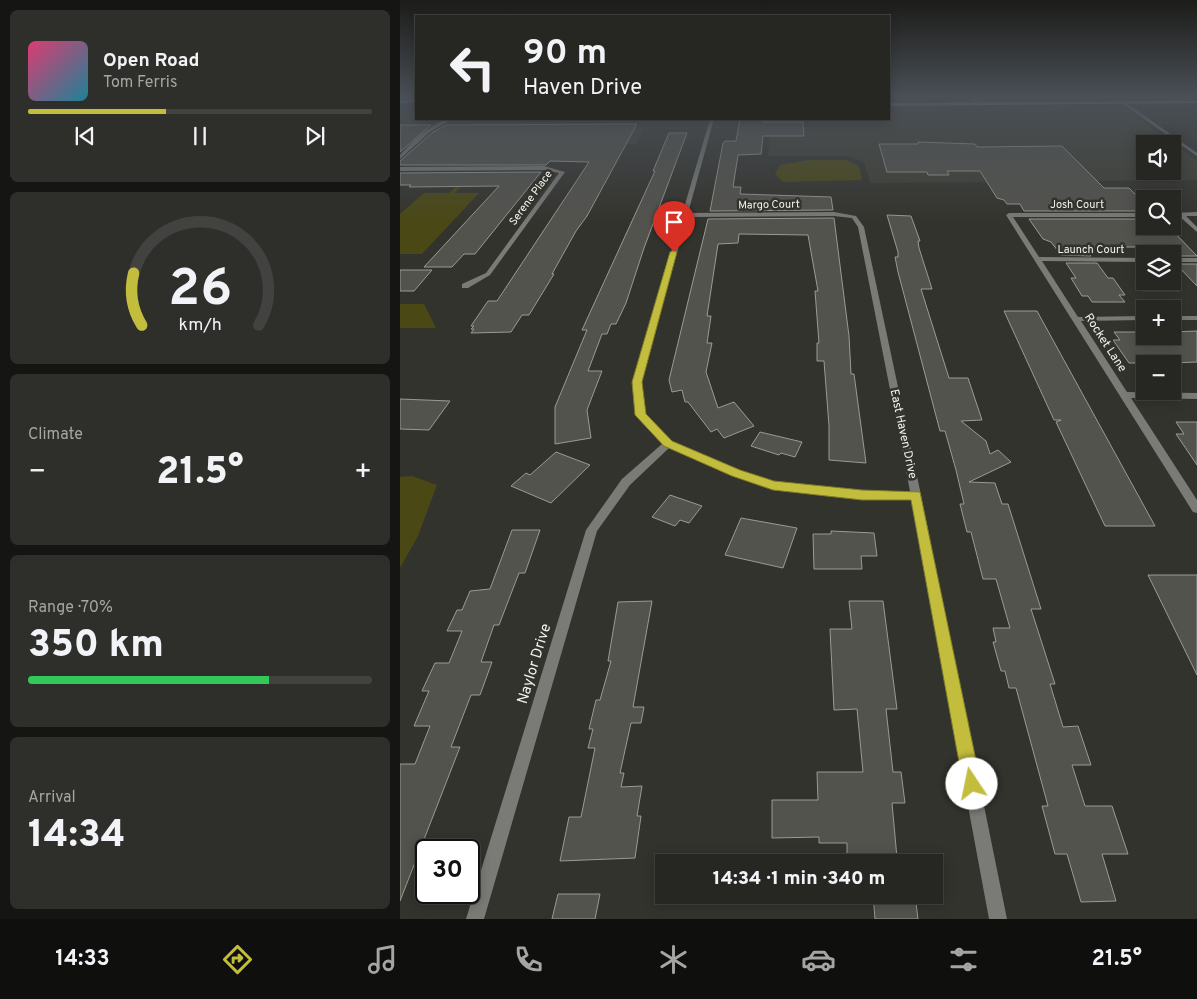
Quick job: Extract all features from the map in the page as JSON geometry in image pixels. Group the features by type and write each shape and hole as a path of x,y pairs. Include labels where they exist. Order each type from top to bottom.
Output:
{"street":[{"path":"400,158 406,149 419,139"},
{"path":"706,139 637,382 641,415 668,444 736,473 773,486 862,495 916,495"},
{"path":"1173,139 1197,156"},
{"name":"Serene Place","path":"400,169 544,168 562,172 488,274 466,286"},
{"name":"Margo Court","path":"684,215 834,214 854,217"},
{"path":"1181,215 1197,214"},
{"name":"Josh Court","path":"1009,216 1136,215"},
{"path":"1181,215 1197,230"},
{"name":"Rocket Lane","path":"1009,216 1197,509"},
{"name":"East Haven Drive","path":"854,217 861,227 916,495 998,919"},
{"name":"Launch Court","path":"1037,259 1136,260"},
{"path":"1181,260 1197,260"},
{"path":"1075,319 1136,318"},
{"path":"1181,318 1197,318"},
{"path":"1124,396 1197,396"},
{"name":"Naylor Drive","path":"475,919 592,530 626,482 668,444"}],"shaded area":[{"path":"400,139 638,139 635,144 400,145"},
{"path":"769,139 1136,139 1136,180 1181,180 1181,149 1197,161 1197,180 870,183 864,162 846,156 768,156"},
{"path":"809,160 846,160 859,166 862,180 783,182 775,174 780,165"},
{"path":"473,173 455,193 479,193 422,254 400,254 400,214 424,193 449,193"},
{"path":"1142,290 1178,290 1180,292 1143,292"},
{"path":"400,304 424,304 436,328 400,328"},
{"path":"412,476 437,485 418,536 400,568 400,477"}],"building":[{"path":"400,139 415,139 400,152"},
{"path":"425,139 629,139 587,216 576,231 552,274 554,274 529,315 522,315 511,332 471,333 474,329 471,329 474,326 471,326 488,301 497,301 589,162 550,161 546,165 400,165 400,161"},
{"path":"667,139 685,139 644,248 626,303 616,324 611,324 607,334 602,334 588,371 602,371 587,410 591,438 555,444 555,407 587,330 582,330 655,171 653,171"},
{"path":"736,139 763,139 761,154 738,155 733,187 741,187 740,194 831,197 833,210 710,211 723,143 725,141 736,141"},
{"path":"918,142 975,144 977,147 1062,146 1104,188 1129,188 1136,195 1136,211 1024,211 1020,204 1007,204 1004,200 997,198 980,171 947,171 949,175 928,175 927,172 887,172 879,144 918,144"},
{"path":"541,172 475,254 464,254 452,267 424,267 499,186 409,187 411,185 400,185 400,173"},
{"path":"887,215 911,216 920,241 918,241 919,248 932,289 921,289 949,378 968,378 982,420 961,421 986,441 990,454 998,450 1011,462 969,482 995,483 1002,504 1008,504 1041,609 1031,609 1055,684 1050,684 1063,727 1078,726 1091,765 1072,765 1085,806 1112,806 1128,854 1102,854 1116,901 1081,902 1067,854 1055,854 1042,806 1048,806 1016,688 1009,688 1005,671 1001,671 993,642 996,642 993,628 1010,628 996,579 983,579 971,532 967,532 960,504 964,504 956,470 945,431 940,431 898,272 895,257 898,257 898,252"},
{"path":"834,218 849,336 851,374 854,374 866,463 829,460 829,426 824,361 817,361 817,343 819,343 815,291 818,291 808,235 739,234 738,243 718,244 707,316 711,316 707,343 712,343 706,372 718,408 734,402 754,426 724,438 717,429 711,432 688,402 685,402 682,390 672,392 669,380 708,219"},
{"path":"1029,219 1136,219 1136,235 1177,235 1197,256 1181,256 1181,245 1084,247 1091,256 1061,255 1051,242 1043,239"},
{"path":"1066,263 1097,263 1108,278 1113,278 1125,295 1119,295 1125,302 1092,302 1088,296 1082,296 1071,278 1076,278"},
{"path":"1181,264 1197,264 1197,286 1181,269"},
{"path":"400,270 432,270 414,291 400,291"},
{"path":"1004,311 1037,311 1155,526 1105,526 1056,422 1061,420 1054,420"},
{"path":"1197,331 1197,362 1181,363 1181,355 1136,355 1136,364 1129,363 1113,340 1120,340 1114,332 1136,332 1136,345 1181,345 1181,332"},
{"path":"400,399 450,401 429,430 400,429"},
{"path":"1176,422 1197,422 1197,465 1176,434 1184,434"},
{"path":"760,432 802,442 795,457 781,453 779,455 751,446"},
{"path":"556,452 590,465 551,503 511,486 526,473 530,475"},
{"path":"670,495 702,506 689,523 680,520 675,526 652,517"},
{"path":"741,518 797,528 783,568 725,555"},
{"path":"512,530 540,530 525,573 519,573 499,625 494,625 481,662 492,662 480,695 471,695 451,747 460,747 424,839 415,839 415,862 400,901 400,764 415,764 430,726 414,726 429,691 422,691 435,663 449,663 462,631 447,631 457,610 462,610 470,591 490,589"},
{"path":"831,531 874,533 877,556 861,556 862,569 814,569 813,534 831,534"},
{"path":"1148,575 1197,575 1197,675"},
{"path":"652,601 633,707 644,707 641,723 631,723 620,773 624,773 621,787 642,786 637,816 641,816 635,858 560,861 569,817 581,817 595,748 588,748 593,729 589,729 596,700 600,700 611,661 608,661 618,602"},
{"path":"849,601 883,601 897,709 886,709 893,772 901,772 905,803 892,803 897,854 847,854 847,843 819,843 819,837 772,838 772,800 818,800 817,772 863,772 857,709 834,710 830,629 852,629"},
{"path":"558,894 600,894 595,919 552,919"},
{"path":"874,904 916,904 918,919 875,919"}],"route":[{"path":"674,252 637,382 641,415 668,444 736,473 773,486 820,489 862,495 916,495 972,784"}]}
